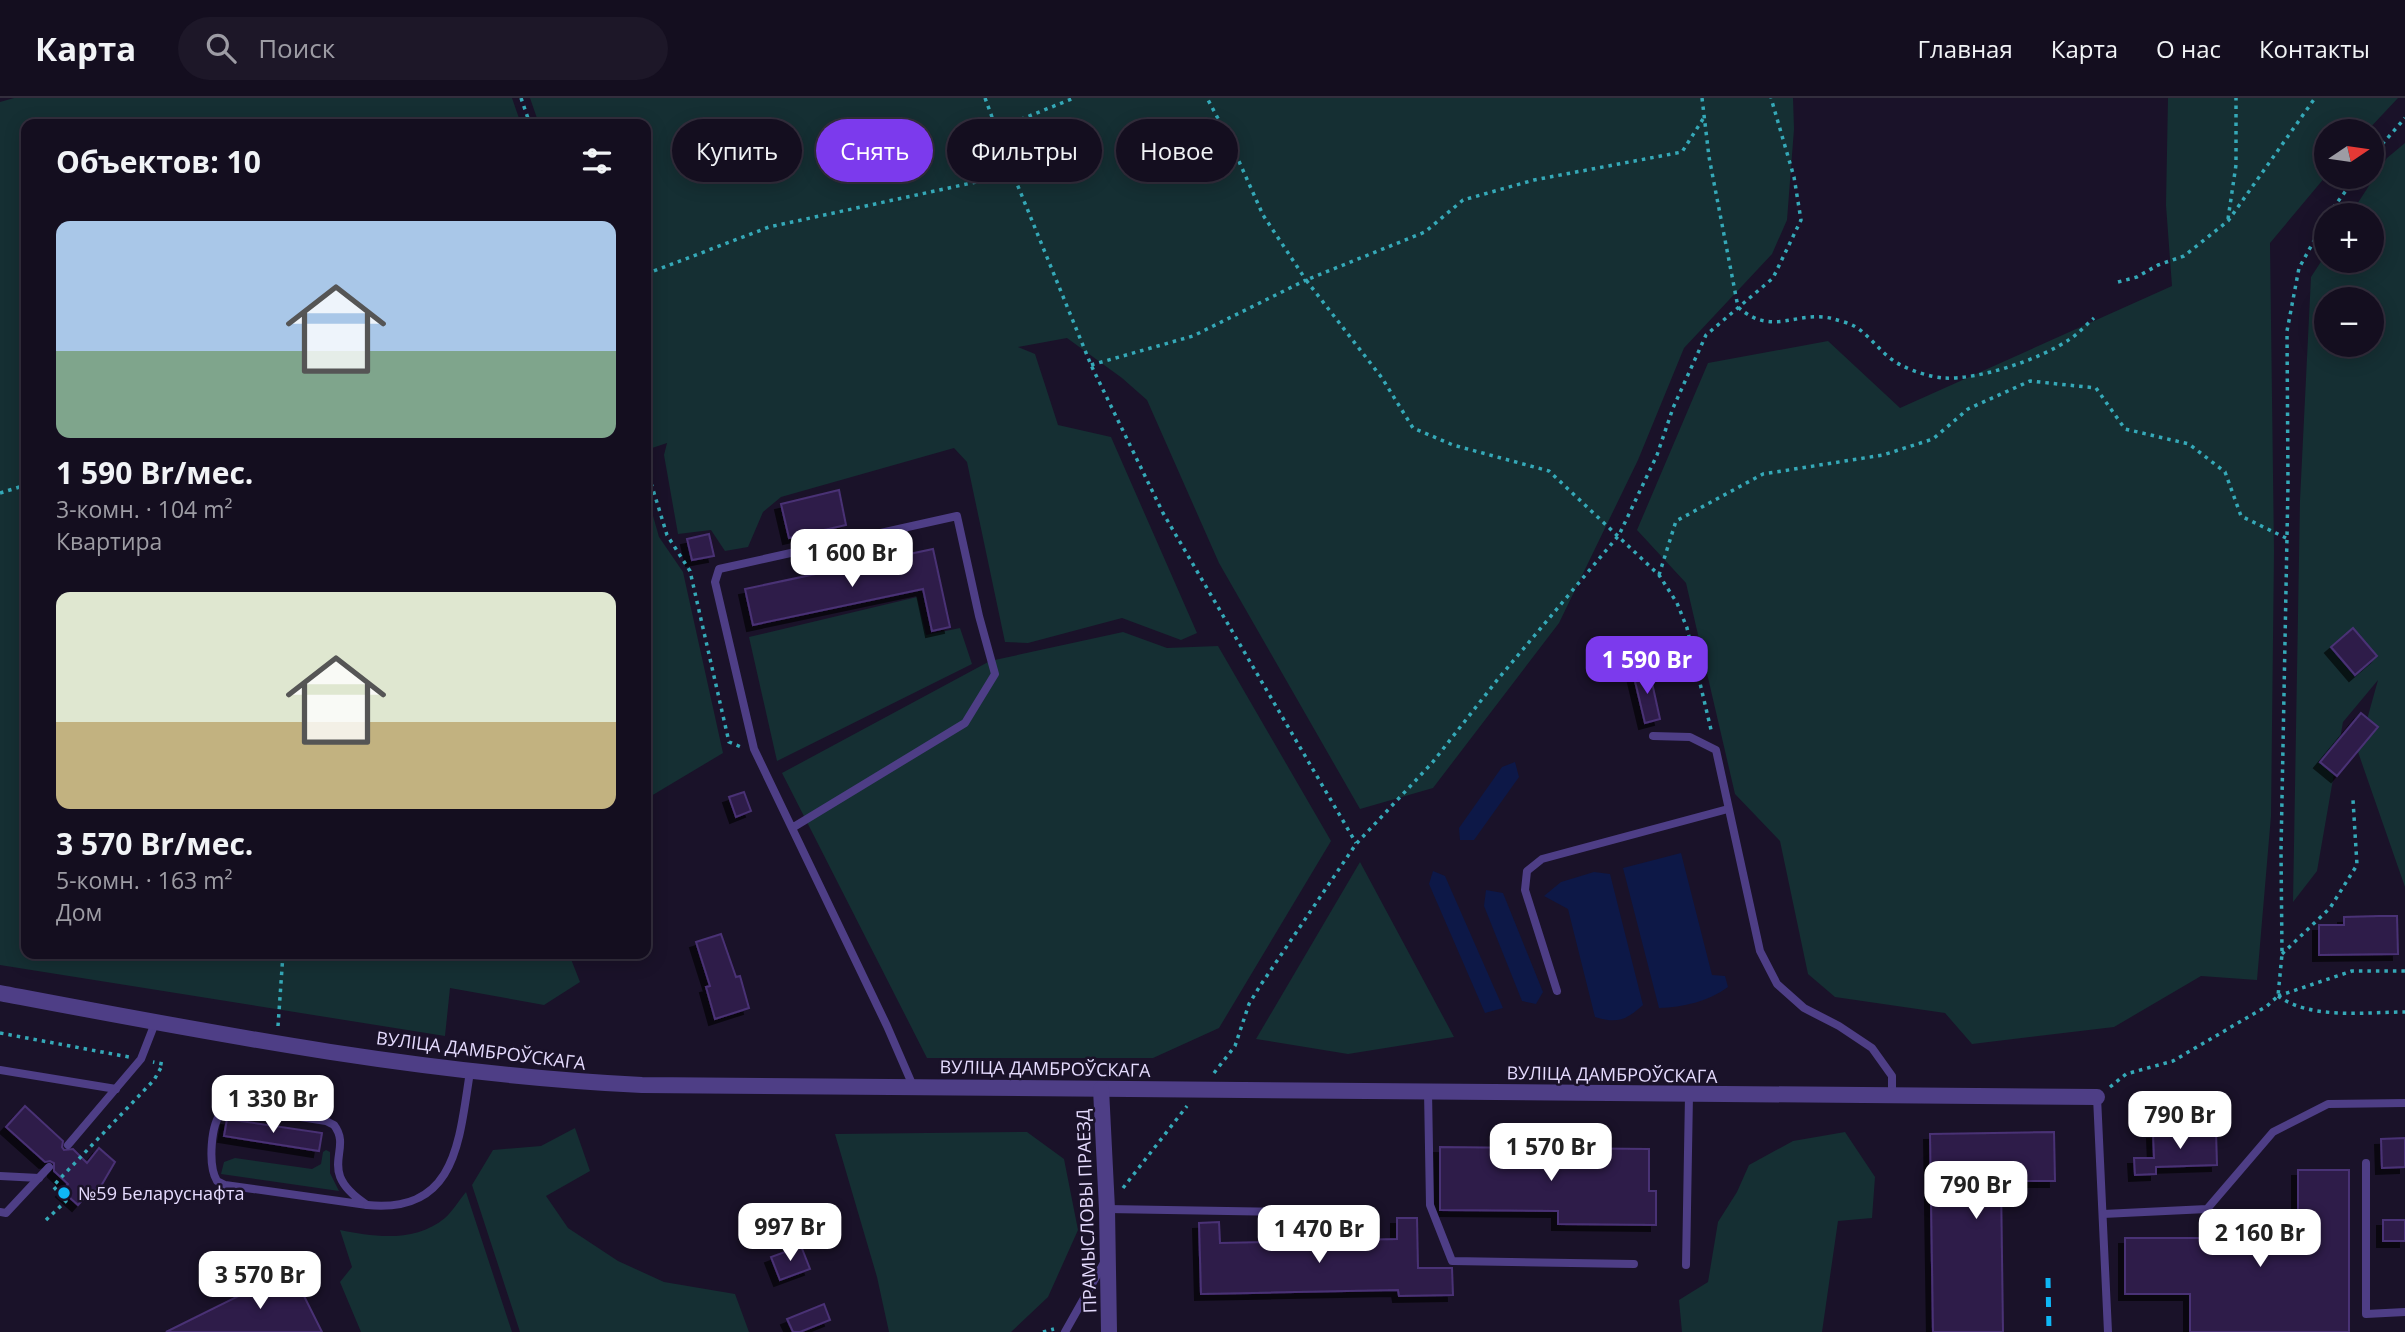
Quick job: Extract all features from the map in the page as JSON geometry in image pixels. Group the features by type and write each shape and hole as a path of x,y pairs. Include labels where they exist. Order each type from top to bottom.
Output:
{"street":[{"name":"ВУЛІЦА ДАМБРОЎСКАГА","path":"0,993 155,1023 470,1072 552,1081 642,1085 2097,1097"},
{"name":"ПРАМЫСЛОВЫ ПРАЕЗД","path":"1101,1089 1109,1332"}],"lane":[{"path":"792,828 965,723 995,674 957,516 719,569 715,582 754,749 913,1086"},
{"path":"1653,736 1690,737 1716,750 1760,951 1777,984 1804,1008 1839,1026 1872,1048 1892,1076 1892,1096"},
{"path":"1558,991 1525,890 1527,871 1542,859 1728,809"},
{"path":"68,1145 141,1059 155,1023"},
{"path":"0,1070 116,1089"},
{"path":"367,1205 349,1191 338,1175 340,1136 336,1126 236,1108 228,1108 218,1115 211,1164 215,1178 221,1183 367,1205 389,1207 407,1203 428,1192 449,1166 456,1146 470,1072"},
{"path":"1428,1091 1430,1205 1452,1261 1634,1264"},
{"path":"1686,1265 1689,1095"},
{"path":"2097,1097 2108,1332"},
{"path":"2103,1214 2207,1209 2273,1132 2328,1104 2405,1103"},
{"path":"2366,1163 2367,1314 2405,1312"},
{"path":"0,1212 6,1213 49,1167"},
{"path":"0,1176 39,1178"},
{"path":"1107,1209 1349,1213"},
{"path":"1065,1332 1108,1256"}],"path":[{"path":"521,98 528,119"},
{"path":"985,98 993,119"},
{"path":"1020,119 1074,98"},
{"path":"1207,98 1229,139 1263,215 1306,281 1382,378 1413,428 1453,445 1549,471 1659,575 1677,603 1687,628 1716,750"},
{"path":"1702,98 1703,119 1738,307 1750,317 1770,323 1793,319 1831,318 1855,326 1886,357 1904,367 1942,378 1969,376 2026,362 2070,339 2094,318"},
{"path":"1107,1209 1236,1046 1249,1004 1356,844 1432,763 1498,679 1619,535 1657,455 1673,408 1706,335 1773,278 1801,220 1794,177 1771,98"},
{"path":"2228,221 2236,165 2236,98"},
{"path":"2118,282 2184,256 2228,221 2315,98"},
{"path":"2384,142 2405,118"},
{"path":"1091,365 1193,336 1306,281 1425,232 1464,201 1534,180 1682,152 1703,119"},
{"path":"651,272 769,227 976,182"},
{"path":"1016,182 1091,365 1163,513 1356,844"},
{"path":"2278,996 2282,954 2281,851 2288,539 2287,331 2299,268 2314,241"},
{"path":"1659,575 1676,521 1763,474 1883,455 1933,439 1968,409 2030,381 2095,388 2125,429 2189,444 2225,472 2241,516 2288,539"},
{"path":"651,483 667,535 690,571 729,742 754,749"},
{"path":"0,493 21,487"},
{"path":"2282,954 2330,908 2357,865 2353,800"},
{"path":"277,1042 283,959"},
{"path":"2097,1097 2126,1074 2173,1061 2267,1006 2278,996 2352,971 2405,971"},
{"path":"2278,996 2290,1005 2308,1011 2405,1013"}],"green space":[{"path":"14,98 512,98 519,119 21,119 21,959 571,959 580,982 544,1005 450,988 445,1036 0,965 0,102"},
{"path":"530,98 1793,98 1794,129 1787,220 1772,254 1684,348 1638,460 1559,623 1433,788 1360,809 1219,563 1147,400 1067,338 1018,347 1035,354 1058,425 1111,437 1197,633 1181,640 1122,618 1028,643 1005,642 967,462 954,448 781,497 763,512 748,547 725,551 711,530 678,534 664,455 667,443 651,448 651,119 537,119"},
{"path":"2168,98 2398,98 2378,119 2314,119 2315,189 2270,243 2274,551 2271,816 2257,980 2201,976 2114,1027 1972,1044 1945,1013 1835,997 1808,974 1780,841 1735,794 1686,583 1637,530 1708,363 1828,341 1900,408 2172,286 2166,205"},
{"path":"2405,143 2405,887 2358,752 2378,680 2343,722 2317,871 2293,902 2300,500 2311,277 2314,272 2384,273 2384,203 2358,203 2367,189 2384,189 2384,163"},
{"path":"651,509 659,537 683,572 723,753 651,796"},
{"path":"917,597 926,635 960,628 972,664 777,761 749,637"},
{"path":"1123,632 1167,648 1218,646 1331,841 1219,1028 1153,1058 927,1058 782,773 990,661"},
{"path":"1360,862 1454,1037 1348,1054 1256,1039"},
{"path":"575,1128 590,1171 546,1196 568,1228 618,1261 664,1282 735,1294 749,1332 520,1332 472,1185 493,1150 541,1146"},
{"path":"1027,1132 1064,1159 1078,1230 1048,1297 1011,1332 889,1332 877,1277 835,1134"},
{"path":"1845,1132 1875,1177 1872,1218 1838,1221 1822,1332 1682,1332 1679,1300 1708,1282 1718,1222 1737,1192 1749,1165 1793,1141"},
{"path":"323,1152 330,1152 330,1173 339,1191 221,1174 224,1162 235,1158 312,1169 321,1164"},
{"path":"466,1192 512,1332 361,1332 340,1282 352,1267 340,1230 380,1236 408,1235 433,1226 445,1218"}],"shaded area":[{"path":"1515,762 1519,777 1474,840 1460,840 1459,828 1502,767"},
{"path":"1681,853 1712,975 1725,976 1728,987 1695,1003 1659,1008 1623,868"},
{"path":"1433,871 1445,876 1503,1008 1485,1013 1429,884"},
{"path":"1594,872 1610,874 1643,1005 1632,1014 1616,1020 1595,1017 1568,909 1544,896 1561,882"},
{"path":"1486,890 1503,893 1543,992 1536,1004 1522,1001 1484,906"}],"building":[{"path":"839,490 846,525 789,538 781,504"},
{"path":"709,534 714,556 692,560 687,539"},
{"path":"933,549 950,627 932,631 923,589 753,625 745,589"},
{"path":"2353,628 2377,656 2355,675 2331,647"},
{"path":"1649,669 1660,719 1645,723 1633,673"},
{"path":"2361,713 2378,727 2337,776 2320,762"},
{"path":"744,792 751,811 736,817 729,797"},
{"path":"2397,916 2398,954 2319,955 2319,925 2344,925 2344,917"},
{"path":"721,934 736,977 740,976 749,1008 715,1019 706,987 710,986 696,942"},
{"path":"25,1106 63,1141 64,1150 73,1149 87,1163 99,1148 115,1162 101,1186 78,1205 62,1191 68,1184 54,1171 54,1163 45,1162 6,1127"},
{"path":"227,1119 322,1133 319,1151 224,1136"},
{"path":"2216,1131 2217,1165 2156,1167 2156,1174 2135,1175 2134,1158 2154,1158 2153,1133"},
{"path":"2054,1132 2055,1181 2001,1181 2003,1332 1933,1332 1930,1134"},
{"path":"2405,1138 2405,1167 2382,1168 2381,1139"},
{"path":"1440,1147 1649,1149 1649,1191 1656,1191 1656,1225 1558,1224 1558,1211 1440,1210"},
{"path":"2298,1170 2349,1170 2349,1332 2190,1332 2190,1294 2125,1294 2125,1238 2298,1238"},
{"path":"1397,1218 1417,1218 1418,1268 1452,1268 1453,1295 1399,1296 1398,1290 1201,1294 1199,1223 1219,1222 1220,1243 1397,1239"},
{"path":"2383,1220 2405,1220 2405,1241 2383,1241"},
{"path":"801,1246 810,1269 780,1280 771,1257"},
{"path":"291,1270 322,1332 166,1332"},
{"path":"824,1304 830,1320 800,1332 793,1332 787,1319"}],"railway":[{"path":"2048,1278 2049,1332"}],"place":[{"name":"№59 Беларуснафта","path":"64,1193"}]}
